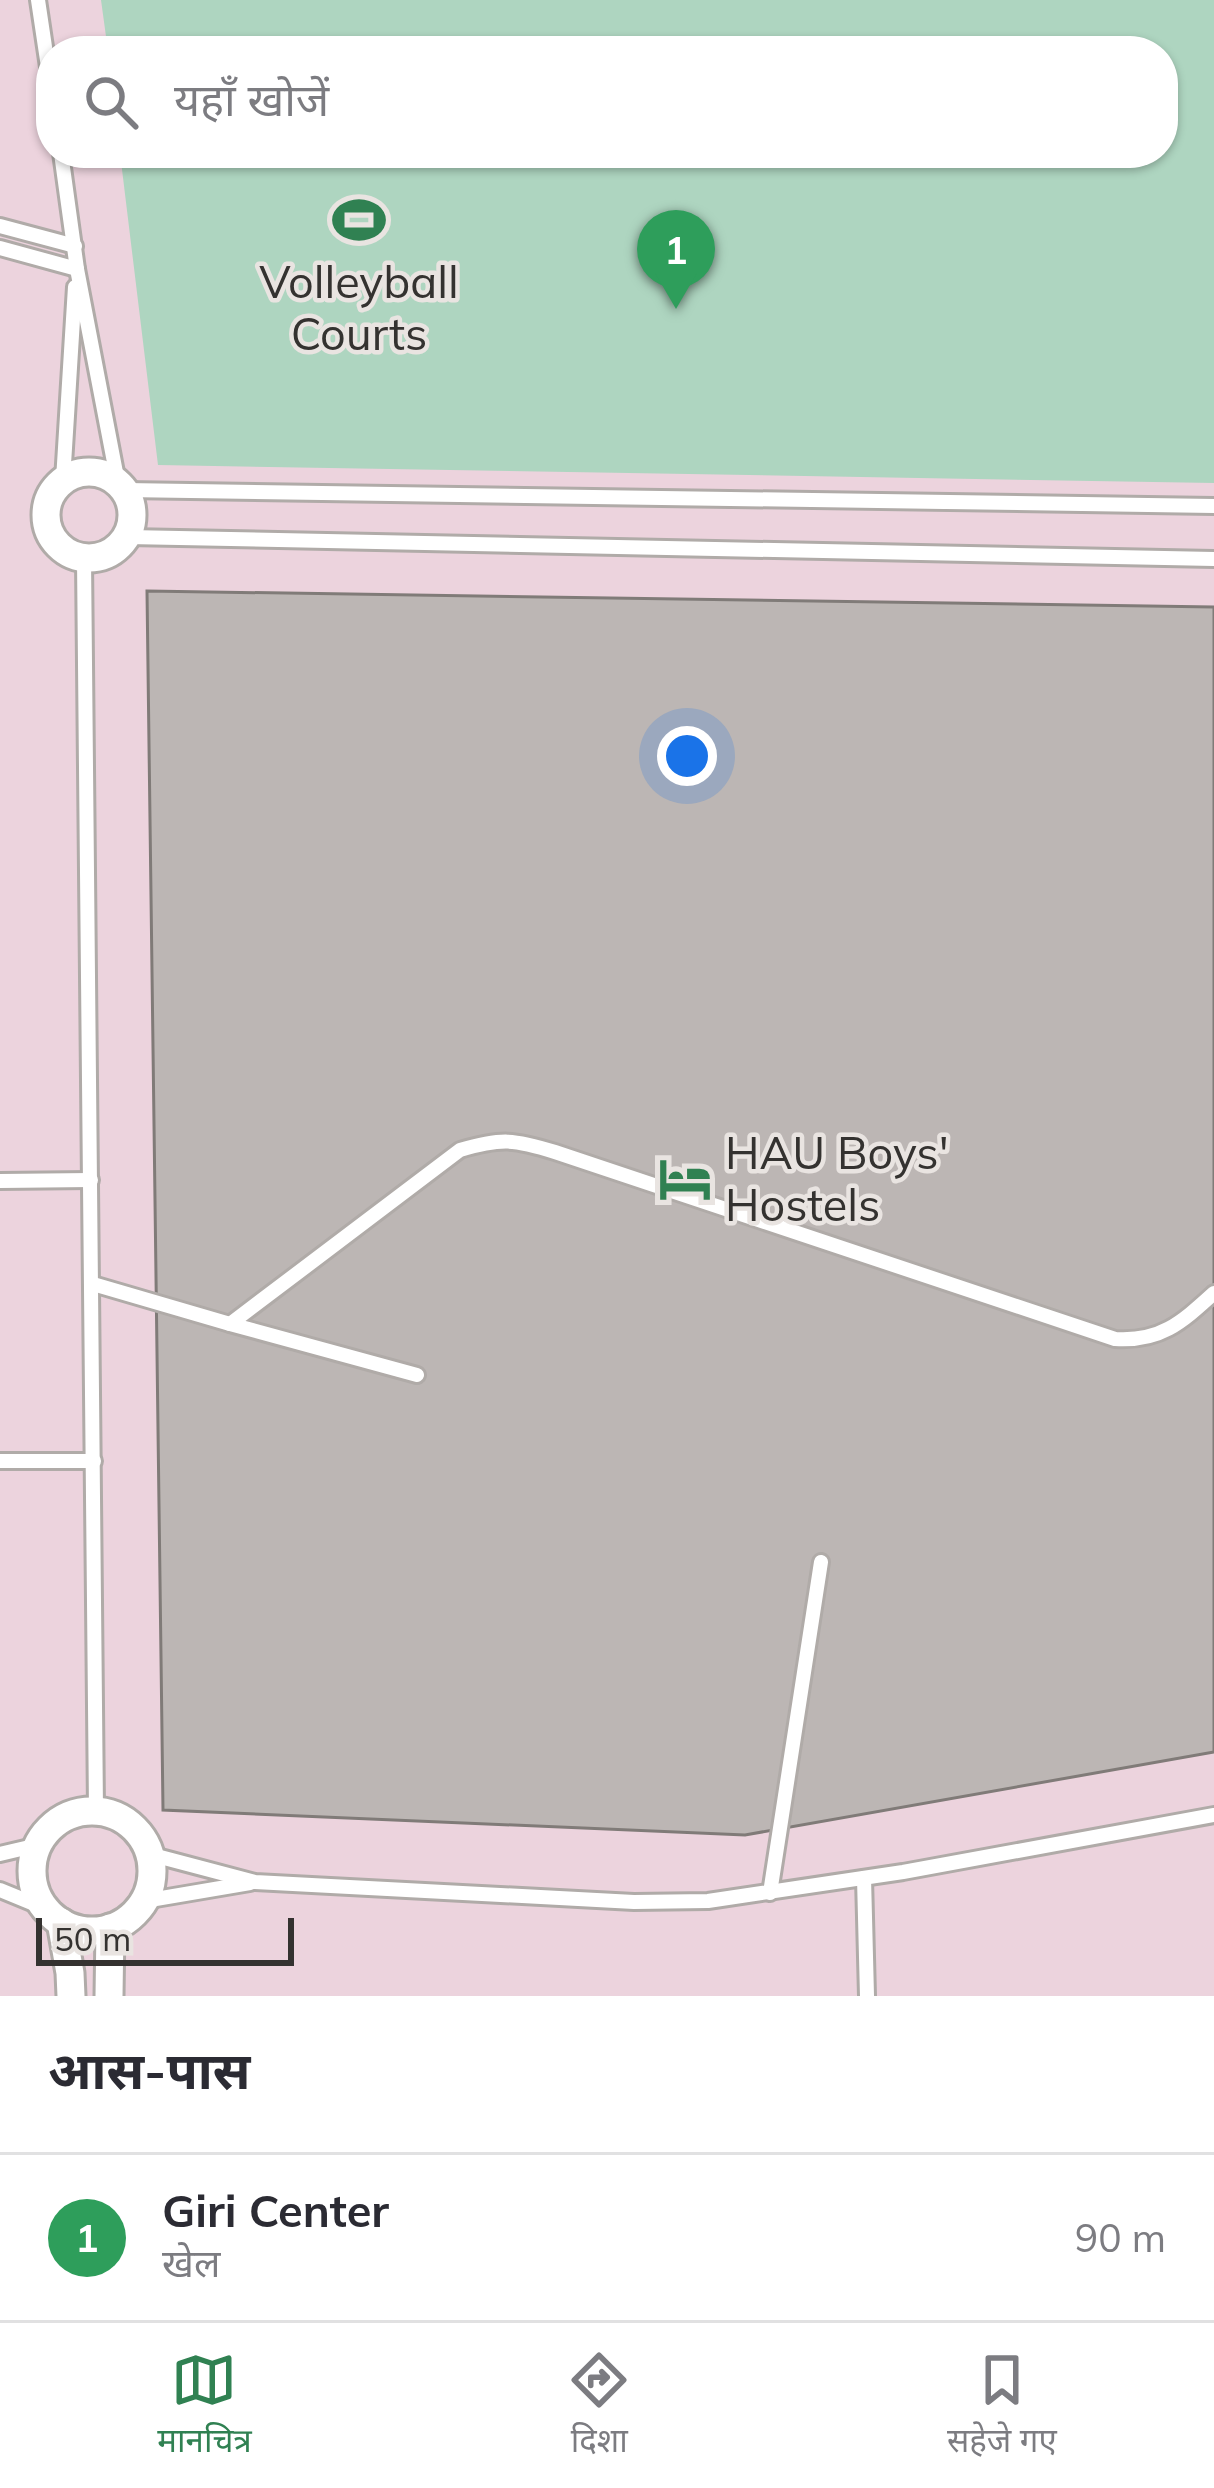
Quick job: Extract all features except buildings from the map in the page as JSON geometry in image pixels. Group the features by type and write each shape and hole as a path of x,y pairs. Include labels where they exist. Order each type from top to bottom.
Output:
{"street":[{"path":"93,472 122,487 131,503 132,524 116,550 84,559 56,543 47,528 46,514 51,494 63,480 93,472"},
{"path":"52,1915 76,1929 93,1931 123,1922 144,1901 152,1870 149,1854 142,1837 129,1824 114,1814 78,1812 48,1830 32,1861 36,1893 52,1915 70,1973 70,1996"},
{"path":"110,1928 110,1996"}],"lane":[{"path":"38,0 43,36"},
{"path":"63,168 76,269 63,480"},
{"path":"0,226 75,246"},
{"path":"0,248 76,269"},
{"path":"76,269 122,487 1214,506"},
{"path":"128,537 1214,559"},
{"path":"84,559 96,1810"},
{"path":"230,1324 460,1150 494,1140 524,1142 1115,1339 1137,1340 1166,1332 1214,1293"},
{"path":"0,1181 91,1180"},
{"path":"93,1284 417,1375"},
{"path":"0,1461 94,1461"},
{"path":"770,1893 821,1562"},
{"path":"149,1854 256,1882 709,1901 1214,1815"},
{"path":"0,1854 38,1845"},
{"path":"864,1878 867,1996"},
{"path":"144,1901 256,1882"},
{"path":"0,1890 52,1915"}],"shaded area":[{"path":"0,0 1214,0 1214,1996 0,1996"}],"green space":[{"path":"101,0 1214,0 1214,483 158,465 122,168 1178,168 1178,36 106,36"}],"place":[{"name":"Volleyball Courts","path":"359,220"},
{"name":"Giri Center","path":"676,309"},
{"name":"HAU Boys' Hostels","path":"685,1179"}]}
